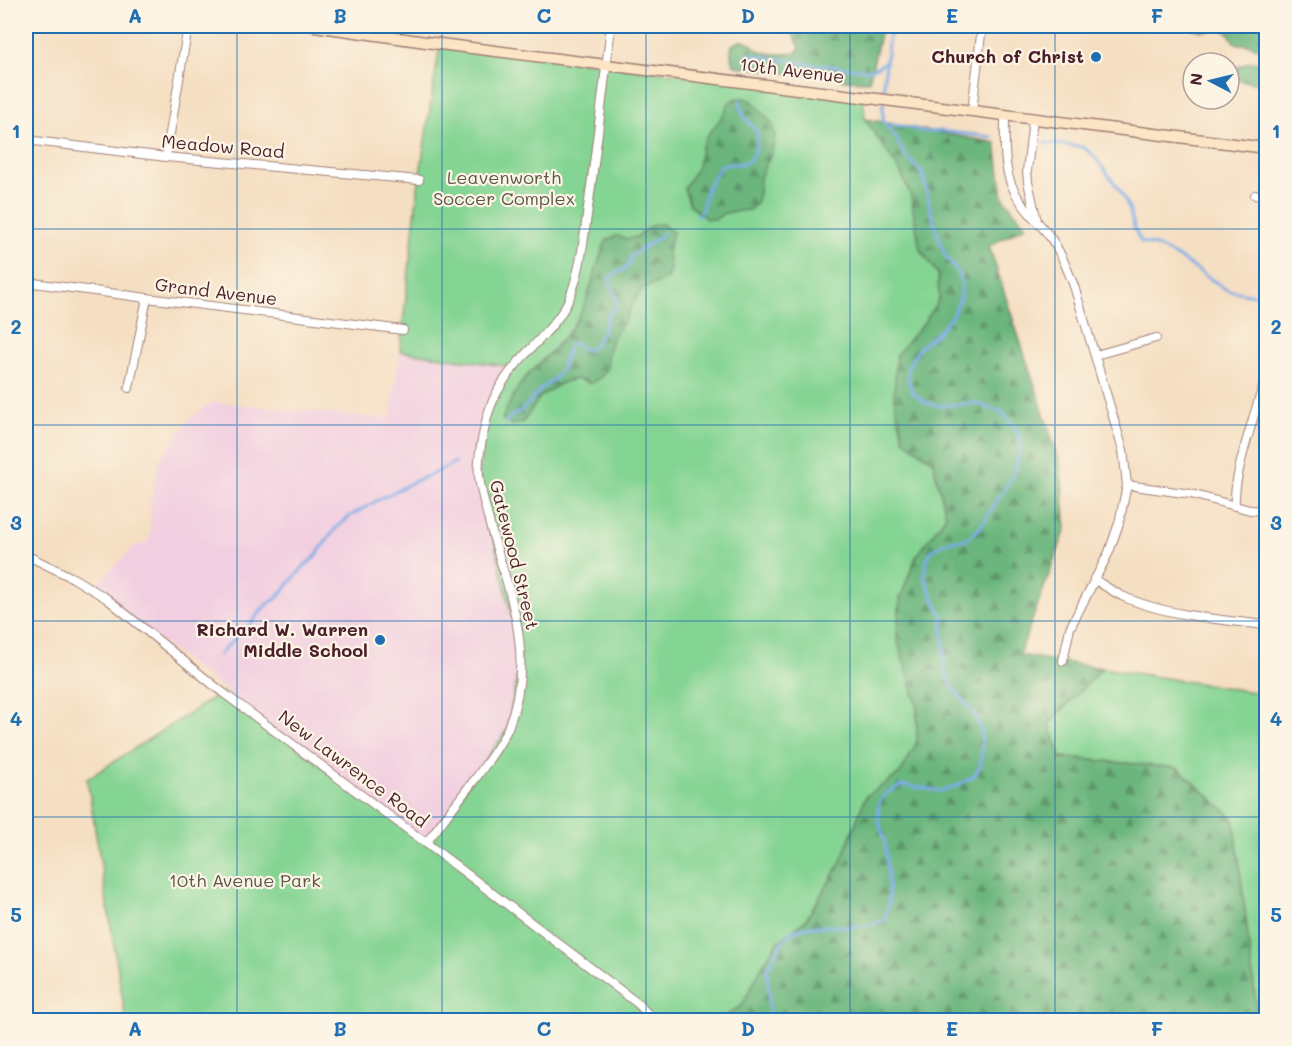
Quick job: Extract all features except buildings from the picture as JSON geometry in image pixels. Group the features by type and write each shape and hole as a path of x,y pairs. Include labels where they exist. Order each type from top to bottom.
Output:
{"street":[{"path":"166,157 188,26"},
{"name":"10th Avenue","path":"314,26 440,44 1266,148"},
{"name":"Gatewood Street","path":"426,843 491,758 507,730 516,705 521,656 519,632 486,509 479,474 481,446 486,419 498,390 514,367 555,322 568,301 576,279 591,189 611,26"},
{"path":"972,111 982,26"},
{"path":"1005,116 1005,156 1010,182 1018,200 1048,234 1065,263 1074,286 1123,450 1127,485 1119,523 1109,552 1071,628 1063,661"},
{"path":"1033,119 1028,182 1038,222"},
{"name":"Meadow Road","path":"26,140 166,157 419,180"},
{"path":"1255,195 1266,197"},
{"name":"Grand Avenue","path":"26,282 403,330"},
{"path":"129,388 147,298"},
{"path":"1095,355 1156,339"},
{"path":"1235,506 1236,487 1245,445 1266,380"},
{"path":"1127,485 1191,494 1250,510 1266,511"},
{"name":"New Lawrence Road","path":"26,555 73,578 106,598 222,692 638,1003 654,1020"},
{"path":"1094,579 1120,595 1153,607 1266,626"}],"shaded area":[{"path":"400,351 514,367 514,610 521,656 507,730 426,843 92,589 134,546 147,544 150,532 151,500 159,461 189,419 213,402 390,419"}],"green space":[{"path":"792,26 881,26 869,81 842,80 833,74 791,74 735,66 731,56 732,45 741,41 748,42 758,50 767,53 796,53 800,47 793,35"},
{"path":"1191,26 1266,26 1266,52 1253,45 1234,42 1228,32 1223,30 1203,31"},
{"path":"440,44 863,97 865,119 900,171 911,196 920,249 938,274 939,299 924,323 896,355 904,440 933,461 946,516 916,557 900,599 897,639 917,705 917,742 900,774 866,796 840,864 805,921 778,942 742,1005 720,1020 126,1020 87,779 222,692 426,843 507,730 521,656 479,474 486,419 513,367 400,351 419,180"},
{"path":"1250,62 1266,65 1266,85 1241,81 1241,65"},
{"path":"745,98 752,101 772,123 775,137 772,152 760,177 756,204 749,210 724,213 716,219 706,219 690,205 684,188 698,166 701,148 707,136 725,113 728,104 734,99"},
{"path":"865,119 996,143 1003,197 1026,226 989,246 1060,463 1066,529 1019,655 1102,668 1049,723 1061,757 1178,768 1234,819 1258,1020 720,1020 742,1005 778,942 805,921 840,864 866,796 900,774 917,742 917,705 897,639 900,599 916,557 946,516 933,461 904,440 894,399 896,355 924,323 939,299 938,274 920,249 911,196 900,171"},
{"path":"662,224 673,232 668,251 670,270 667,279 642,289 624,322 612,338 607,357 608,368 602,376 590,384 577,379 563,382 541,396 523,422 513,425 502,419 521,383 561,341 578,317 588,296 606,241 616,236 628,239 636,237 652,225"},
{"path":"1102,668 1266,694 1266,1020 1258,1020 1234,819 1178,768 1061,757 1049,724"}],"waterway":[{"path":"884,96 890,26"},
{"path":"746,61 748,54 800,63 869,70 886,61"},
{"path":"698,216 702,210 707,188 721,165 743,164 754,154 758,134 743,115 740,101"},
{"path":"769,1020 767,969 782,942 793,931 810,926 871,925 885,920 889,901 888,878 885,841 878,819 879,802 885,794 902,785 942,791 957,786 974,776 980,767 981,731 975,715 946,675 942,614 924,575 931,551 946,542 966,539 979,529 1012,478 1020,454 1020,438 1002,412 974,403 939,406 924,402 912,392 908,367 919,348 940,330 953,314 960,298 962,284 958,273 946,257 939,239 924,177 906,157 896,138 883,121 883,103"},
{"path":"887,126 897,125 927,132 941,131 992,137"},
{"path":"1045,143 1083,147 1094,156 1119,189 1129,208 1141,242 1159,247 1181,259 1227,290 1266,295"},
{"path":"505,423 554,379 562,368 569,344 578,344 581,349 593,347 611,310 616,310 616,300 609,278 626,268 631,256 664,232"},
{"path":"220,655 266,605 276,599 305,565 314,558 336,528 350,516 455,462"}],"place":[{"name":"Church of Christ","path":"1096,57"},
{"name":"Richard W. Warren Middle School","path":"380,640"}],"park label":[{"name":"Leavenworth Soccer Complex","path":"504,188"},
{"name":"10th Avenue Park","path":"245,881"}]}
